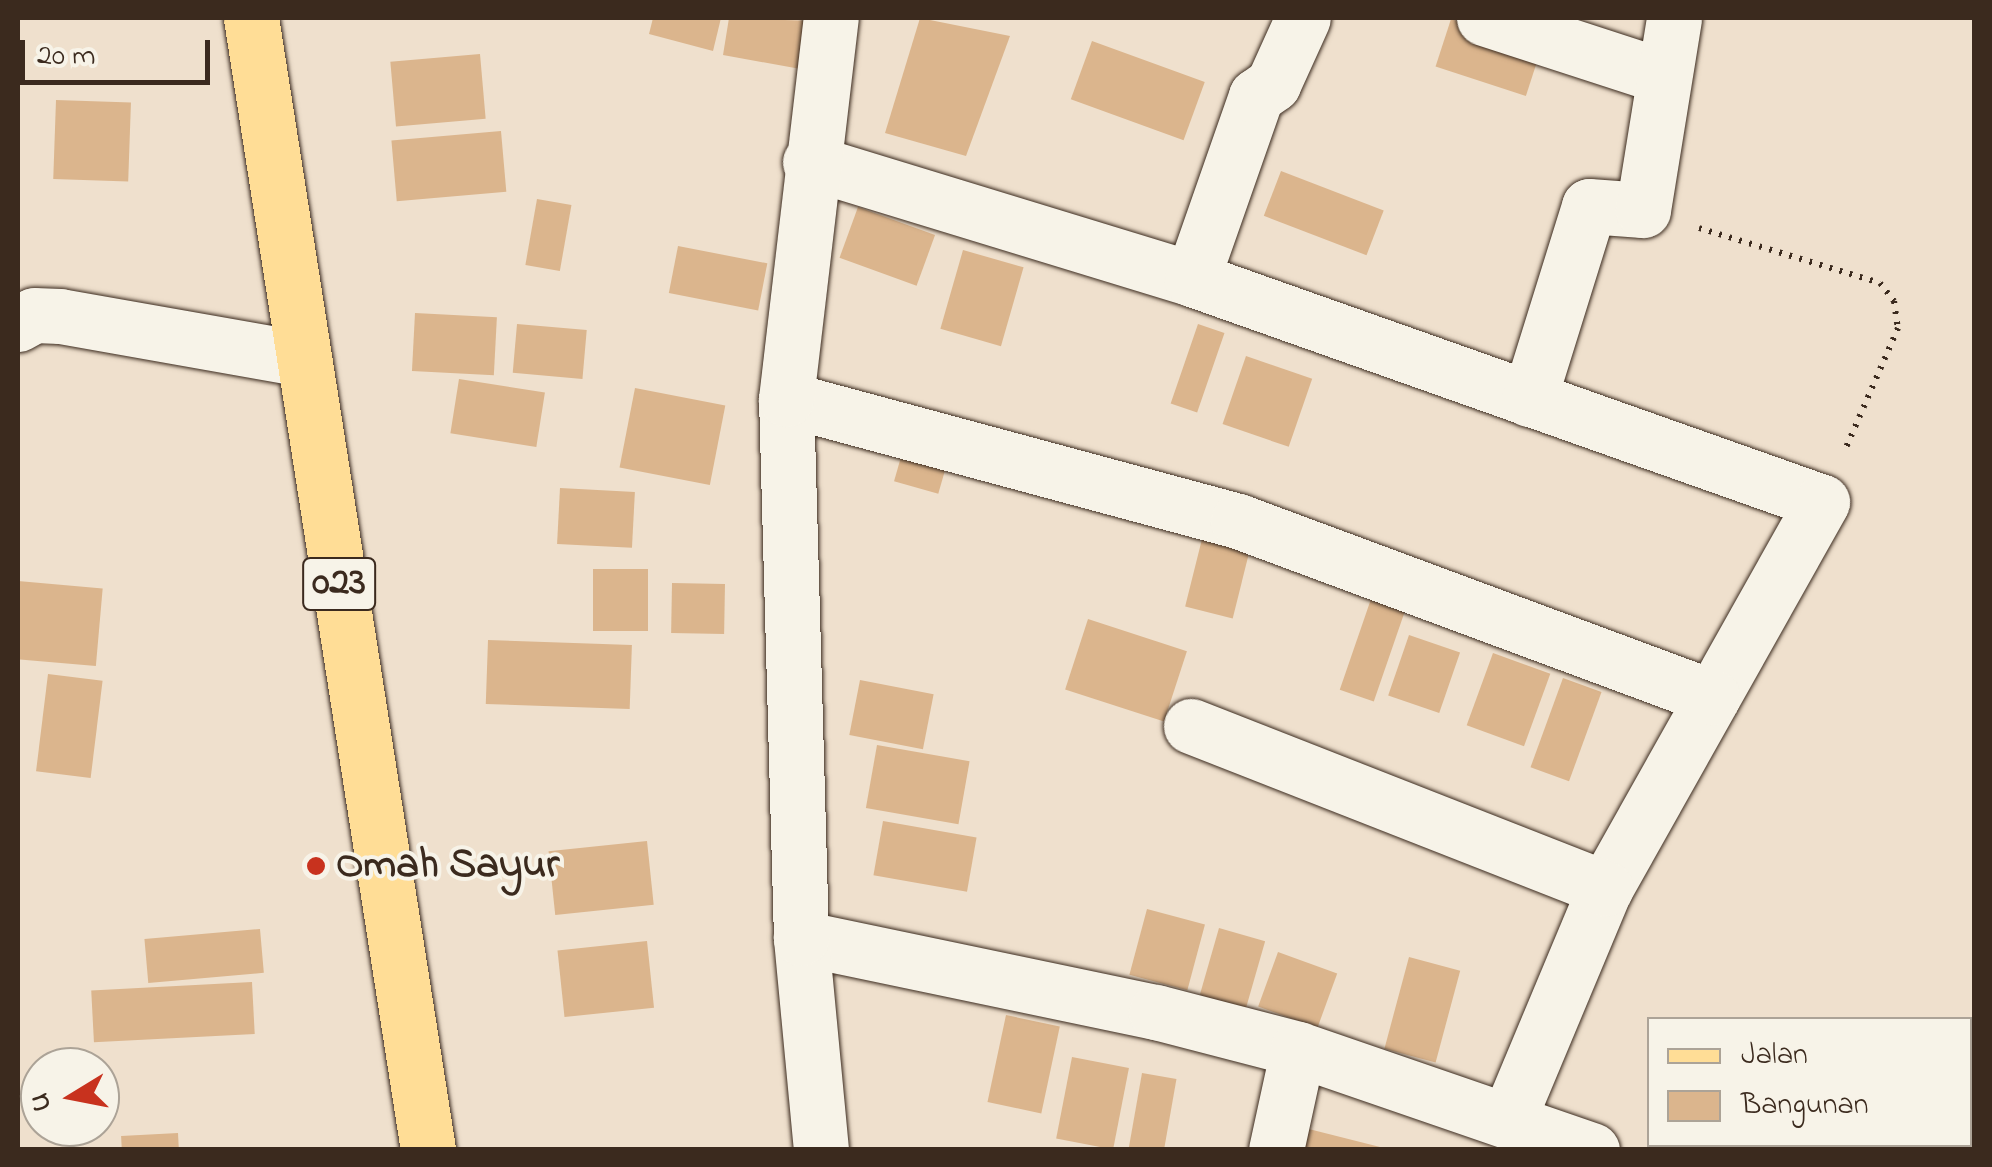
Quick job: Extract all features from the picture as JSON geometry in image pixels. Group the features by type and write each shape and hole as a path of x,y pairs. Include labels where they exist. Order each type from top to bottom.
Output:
{"main road":[{"name":"023","path":"251,18 428,1150"}],"street":[{"path":"821,1150 801,938 786,399 810,162 832,18"},
{"path":"1192,280 1256,96 1273,84 1302,18"},
{"path":"1484,18 1662,76"},
{"path":"1529,399 1588,206 1644,210 1674,18"},
{"path":"810,162 1192,280 1822,502 1605,888 1508,1120"},
{"path":"18,324 34,315 60,316 304,359"},
{"path":"786,399 1238,521 1712,697"},
{"path":"1191,726 1605,888"},
{"path":"801,938 1156,1012 1298,1050 1592,1150"},
{"path":"1276,1150 1298,1050"}],"path":[{"path":"1644,210 1880,283 1894,301 1898,328 1822,502"}],"building":[{"path":"653,18 721,18 713,51 649,34"},
{"path":"729,18 815,21 806,70 723,55"},
{"path":"920,18 1010,36 966,156 885,133"},
{"path":"1451,19 1541,48 1526,96 1436,67"},
{"path":"1092,41 1205,82 1184,140 1071,99"},
{"path":"480,54 486,119 396,127 390,62"},
{"path":"56,100 131,103 128,182 53,179"},
{"path":"501,131 506,192 397,201 391,141"},
{"path":"1281,171 1384,210 1366,255 1264,216"},
{"path":"537,199 571,205 560,271 525,265"},
{"path":"858,207 935,235 917,286 840,258"},
{"path":"678,246 767,263 758,310 669,293"},
{"path":"963,250 1024,267 1001,346 940,329"},
{"path":"415,313 497,317 494,375 412,371"},
{"path":"517,324 587,330 582,379 513,373"},
{"path":"1198,324 1224,333 1197,413 1171,403"},
{"path":"1246,356 1312,379 1289,447 1223,424"},
{"path":"459,379 545,393 536,447 450,433"},
{"path":"635,388 725,406 710,485 620,468"},
{"path":"907,436 951,449 938,494 894,481"},
{"path":"560,488 635,492 632,548 557,544"},
{"path":"1205,527 1253,539 1233,618 1185,607"},
{"path":"593,569 648,569 648,631 593,631"},
{"path":"18,581 103,588 96,666 18,659"},
{"path":"672,583 725,584 724,634 671,633"},
{"path":"1371,599 1405,611 1374,701 1340,690"},
{"path":"1088,619 1187,651 1164,722 1065,689"},
{"path":"1409,635 1460,653 1439,713 1388,696"},
{"path":"488,640 632,645 630,709 486,704"},
{"path":"1493,653 1550,674 1524,746 1467,725"},
{"path":"48,674 103,681 91,778 36,771"},
{"path":"1563,678 1602,692 1569,781 1531,767"},
{"path":"860,680 934,694 923,749 849,735"},
{"path":"877,745 970,761 958,824 866,808"},
{"path":"883,821 977,837 967,892 873,875"},
{"path":"647,841 654,905 555,915 549,851"},
{"path":"1147,909 1205,925 1187,990 1129,975"},
{"path":"1219,928 1265,941 1246,1009 1200,995"},
{"path":"260,929 264,973 148,983 144,939"},
{"path":"647,941 654,1008 564,1017 557,950"},
{"path":"1278,952 1337,974 1317,1028 1258,1007"},
{"path":"1409,957 1460,971 1436,1062 1384,1049"},
{"path":"252,982 255,1034 94,1042 91,990"},
{"path":"1006,1015 1060,1026 1041,1113 987,1102"},
{"path":"1072,1057 1129,1068 1113,1150 1056,1138"},
{"path":"1142,1073 1176,1079 1164,1150 1128,1150"},
{"path":"1293,1125 1384,1148 1384,1150 1287,1150"},
{"path":"178,1133 179,1150 122,1150 121,1136"}],"place":[{"name":"Omah Sayur","path":"316,866"}]}
